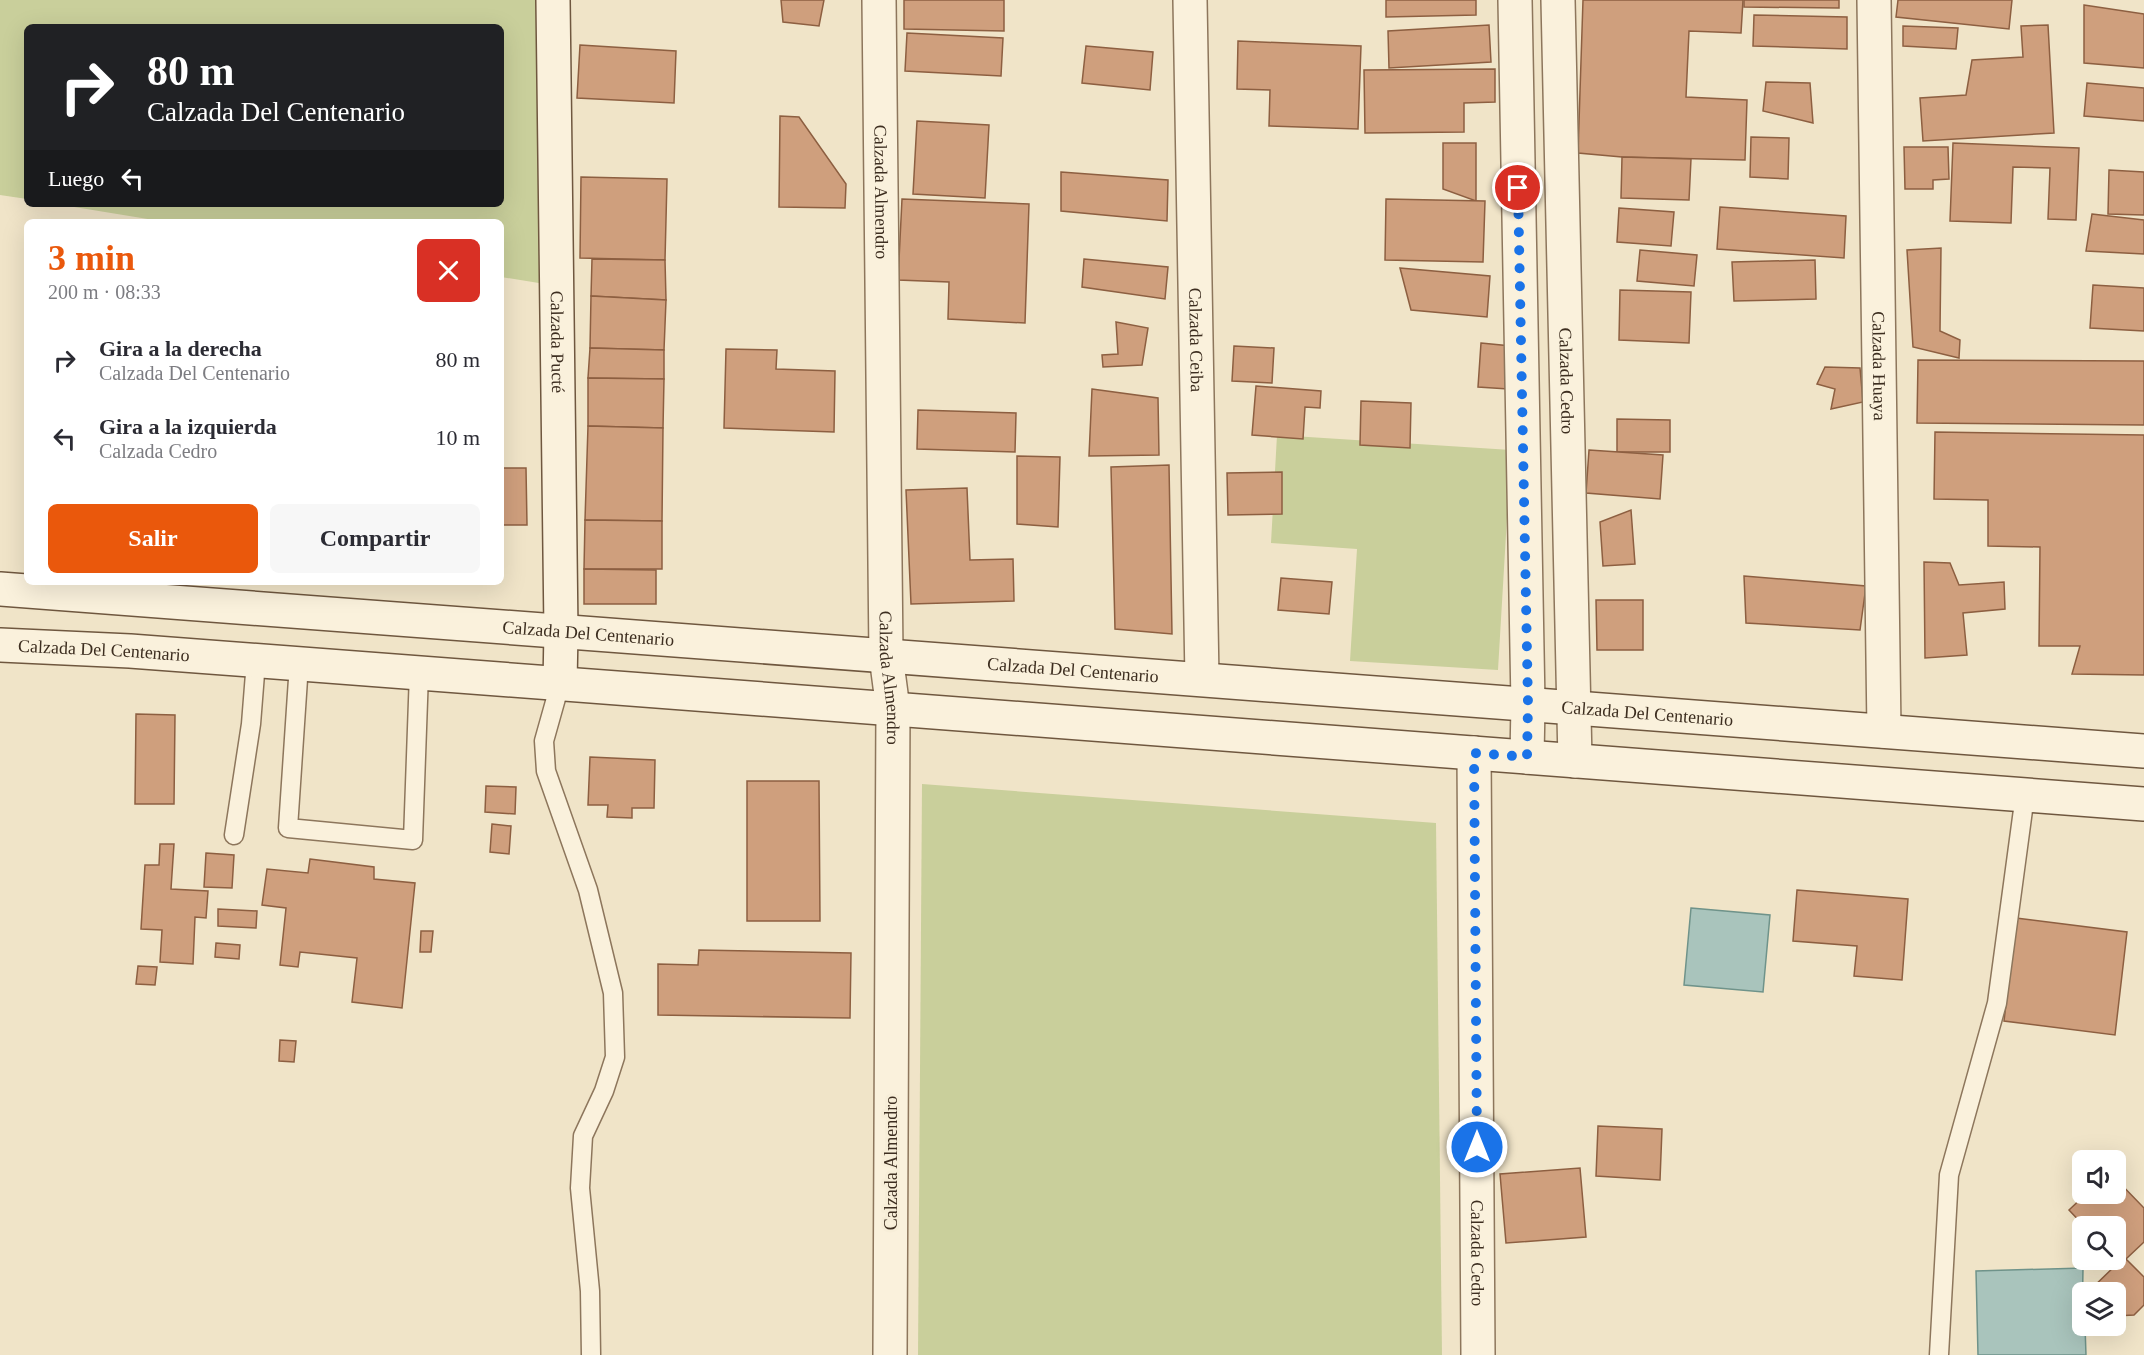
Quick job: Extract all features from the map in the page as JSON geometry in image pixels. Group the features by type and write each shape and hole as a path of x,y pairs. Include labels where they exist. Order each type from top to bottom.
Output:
{"street":[{"name":"Calzada Pucté","path":"553,0 560,684"},
{"name":"Calzada Almendro","path":"879,0 886,656 893,709 890,1355"},
{"name":"Calzada Ceiba","path":"1190,0 1202,679"},
{"path":"1515,0 1528,704 1527,757"},
{"name":"Calzada Cedro","path":"1558,0 1575,761"},
{"name":"Calzada Huaya","path":"1874,0 1884,731"},
{"name":"Calzada Del Centenario","path":"0,589 2144,751"},
{"name":"Calzada Del Centenario","path":"0,645 130,651 2144,804"},
{"name":"Calzada Cedro","path":"1474,753 1478,1355"}],"lane":[{"path":"234,835 251,724 256,661"},
{"path":"299,664 288,828 412,840 419,673"},
{"path":"560,684 544,741 546,771 588,890 613,993 615,1057 604,1090 583,1136 580,1188 590,1291 591,1355"},
{"path":"1938,1355 1949,1175 1997,1003 2025,795"}],"green space":[{"path":"0,0 538,0 551,285 504,277 504,219 148,219 74,207 504,207 504,24 24,24 24,199 0,195"},
{"path":"1277,435 1511,450 1498,670 1350,661 1357,549 1271,543"},
{"path":"922,784 1436,823 1442,1355 918,1355"}],"water":[{"path":"1691,908 1770,915 1763,992 1684,985"},
{"path":"2083,1270 2083,1282 2072,1282 2072,1336 2085,1336 2086,1355 1978,1355 1976,1271"}],"building":[{"path":"781,0 824,0 819,26 783,22"},
{"path":"904,0 1004,0 1004,31 904,29"},
{"path":"1386,0 1476,0 1476,15 1386,17"},
{"path":"1583,0 1743,0 1741,33 1689,31 1686,97 1747,100 1745,160 1622,157 1578,153"},
{"path":"1744,0 1839,0 1839,8 1744,7"},
{"path":"1898,0 2012,0 2009,29 1896,17"},
{"path":"2084,5 2144,14 2144,68 2084,63"},
{"path":"1754,15 1847,17 1847,49 1753,46"},
{"path":"1489,25 1491,62 1389,68 1388,31"},
{"path":"2048,25 2054,133 1923,141 1920,98 1966,95 1972,60 2023,57 2021,26"},
{"path":"1903,26 1958,28 1956,49 1903,46"},
{"path":"907,33 1003,38 1001,76 905,71"},
{"path":"1238,41 1361,46 1358,129 1269,126 1270,90 1237,89"},
{"path":"580,45 676,51 674,103 577,98"},
{"path":"1086,46 1153,52 1150,90 1082,83"},
{"path":"1495,69 1495,102 1464,103 1464,132 1365,133 1364,70"},
{"path":"1766,82 1810,83 1813,123 1763,111"},
{"path":"2087,83 2144,88 2144,121 2084,116"},
{"path":"780,116 799,117 846,184 845,208 779,207"},
{"path":"917,121 989,125 985,198 913,194"},
{"path":"1751,137 1789,138 1788,179 1750,177"},
{"path":"1443,143 1476,143 1476,201 1443,189"},
{"path":"1953,143 2079,148 2076,220 2048,219 2050,168 2013,167 2011,223 1950,221"},
{"path":"1904,147 1948,147 1949,179 1933,180 1933,189 1905,189"},
{"path":"1622,157 1691,159 1689,200 1621,198"},
{"path":"2109,170 2144,172 2144,215 2108,214"},
{"path":"1061,172 1168,180 1167,221 1061,211"},
{"path":"581,177 667,179 665,260 580,258"},
{"path":"902,199 1029,204 1025,323 948,319 949,282 898,280"},
{"path":"1386,199 1485,201 1483,262 1385,260"},
{"path":"1720,207 1846,216 1844,258 1717,249"},
{"path":"1619,208 1674,212 1671,246 1617,242"},
{"path":"2092,214 2144,220 2144,254 2086,251"},
{"path":"1941,248 1940,331 1960,340 1959,358 1913,347 1907,250"},
{"path":"1640,250 1697,255 1694,286 1637,281"},
{"path":"592,259 665,260 666,300 591,296"},
{"path":"1084,259 1168,267 1165,299 1082,287"},
{"path":"1815,260 1816,299 1734,301 1732,262"},
{"path":"1400,268 1490,276 1487,317 1411,310"},
{"path":"2093,285 2144,288 2144,331 2090,328"},
{"path":"1620,290 1691,292 1689,343 1619,340"},
{"path":"591,296 666,300 664,350 590,348"},
{"path":"1116,322 1148,328 1142,365 1103,367 1102,355 1118,354"},
{"path":"1481,343 1511,346 1508,389 1478,387"},
{"path":"1234,346 1274,348 1272,383 1232,381"},
{"path":"590,348 664,350 664,379 588,378"},
{"path":"726,349 777,350 776,369 835,371 834,432 724,428"},
{"path":"1918,360 2144,361 2144,425 1917,423"},
{"path":"1825,367 1860,368 1863,402 1831,409 1835,389 1817,384"},
{"path":"588,378 664,379 663,428 588,426"},
{"path":"1256,386 1321,391 1320,408 1305,407 1303,439 1252,435"},
{"path":"1092,389 1158,398 1159,455 1089,456"},
{"path":"1361,401 1411,403 1410,448 1360,445"},
{"path":"918,410 1016,413 1015,452 917,449"},
{"path":"1617,419 1670,420 1670,452 1617,452"},
{"path":"588,426 663,428 662,521 585,520"},
{"path":"1935,432 2144,435 2144,675 2072,674 2080,646 2039,646 2040,547 1988,546 1988,500 1934,499"},
{"path":"1589,450 1663,455 1660,499 1586,493"},
{"path":"1017,456 1060,457 1058,527 1017,524"},
{"path":"1169,465 1172,634 1115,629 1111,467"},
{"path":"504,468 526,468 527,525 504,525"},
{"path":"1282,472 1282,514 1228,515 1227,473"},
{"path":"967,488 970,560 1013,559 1014,601 911,604 906,490"},
{"path":"1631,510 1635,564 1603,566 1600,522"},
{"path":"585,520 662,521 662,569 584,569"},
{"path":"1924,562 1950,563 1959,585 2004,582 2005,609 1963,613 1967,655 1925,658"},
{"path":"584,569 656,570 656,604 584,604"},
{"path":"1744,576 1866,586 1860,630 1746,623"},
{"path":"1281,578 1332,582 1329,614 1278,610"},
{"path":"1596,600 1643,600 1643,650 1597,650"},
{"path":"136,714 175,715 174,804 135,804"},
{"path":"590,757 655,760 654,808 632,808 632,818 607,817 608,805 588,805"},
{"path":"747,781 819,781 820,921 747,921"},
{"path":"486,786 516,787 515,814 485,812"},
{"path":"492,824 511,826 509,854 490,852"},
{"path":"160,844 174,844 171,889 208,891 206,918 195,917 193,964 160,962 162,930 141,929 145,865 159,865"},
{"path":"206,853 234,855 232,888 204,887"},
{"path":"310,859 374,867 374,879 415,883 402,1008 352,1002 357,958 300,952 298,967 280,965 286,908 262,905 267,869 308,873"},
{"path":"1797,890 1908,899 1902,980 1854,976 1857,946 1793,941"},
{"path":"218,909 257,911 256,928 218,926"},
{"path":"2016,918 2127,932 2115,1035 2004,1021"},
{"path":"421,931 433,931 431,952 420,952"},
{"path":"216,943 240,945 239,959 215,957"},
{"path":"699,950 851,953 850,1018 658,1015 658,964 698,965"},
{"path":"138,966 157,967 155,985 136,984"},
{"path":"280,1040 296,1041 294,1062 279,1061"},
{"path":"1598,1126 1662,1129 1660,1180 1596,1176"},
{"path":"1580,1168 1586,1237 1506,1243 1500,1174"},
{"path":"2126,1189 2144,1208 2144,1242 2126,1259 2126,1216 2075,1216 2069,1210 2075,1204 2126,1204"},
{"path":"2126,1259 2144,1277 2144,1305 2134,1315 2126,1315 2126,1282 2098,1282 2111,1270 2126,1270"}],"route":[{"path":"1477,1147 1474,753 1527,757 1528,704 1518,188"}]}
